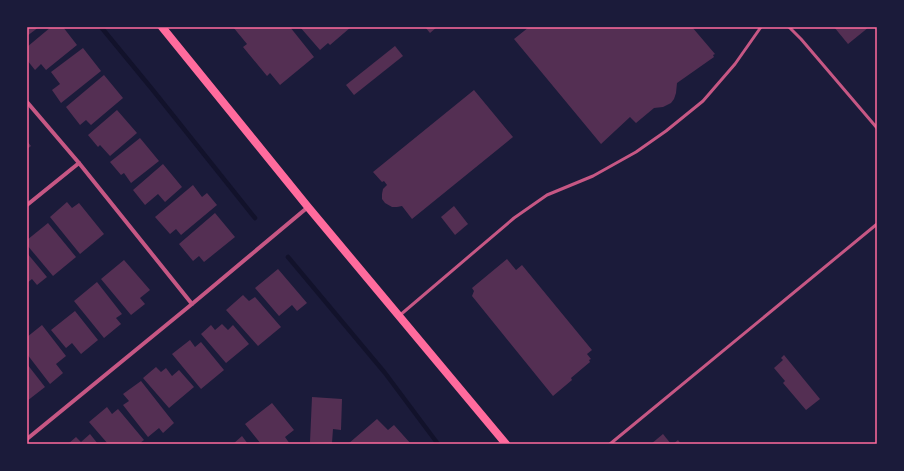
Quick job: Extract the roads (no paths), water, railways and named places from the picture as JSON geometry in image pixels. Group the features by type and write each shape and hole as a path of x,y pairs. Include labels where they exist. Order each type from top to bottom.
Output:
{"main road":[{"path":"162,27 308,207 506,444"}],"street":[{"path":"27,102 192,304"},
{"path":"27,205 78,163"},
{"path":"27,439 308,207"}],"lane":[{"path":"399,316 514,218 547,195 599,172 636,152 666,131 703,101 735,64 761,27"},
{"path":"789,27 877,128"},
{"path":"610,444 877,224"}],"waterway":[{"path":"101,27 255,218"},
{"path":"288,257 385,373 438,444"}]}
